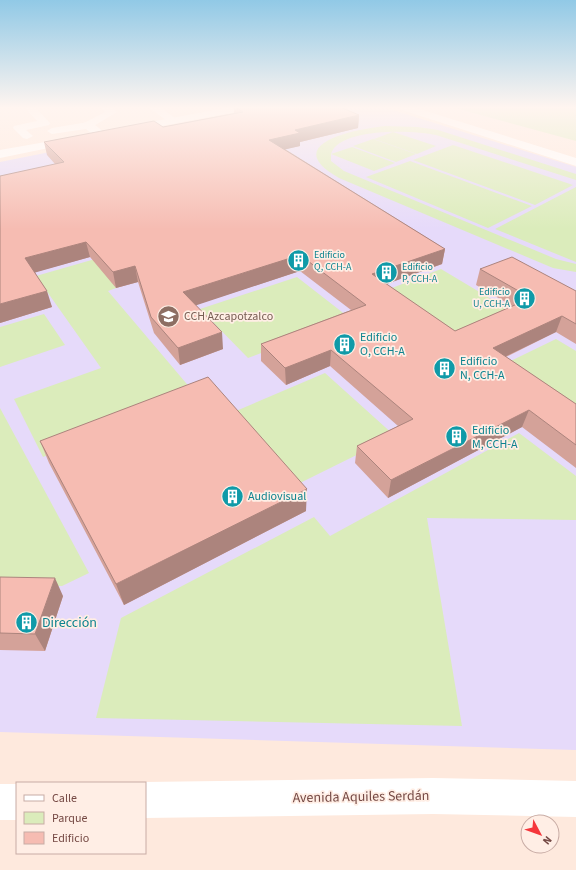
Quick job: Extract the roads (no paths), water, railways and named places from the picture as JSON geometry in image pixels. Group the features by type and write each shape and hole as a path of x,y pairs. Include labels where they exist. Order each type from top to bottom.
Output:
{"street":[{"path":"0,154 35,148"},
{"path":"531,148 576,162"},
{"name":"Avenida Aquiles Serdán","path":"146,800 433,796 576,799"},
{"path":"0,802 16,802"}],"place":[{"name":"Edificio Q, CCH-A","path":"299,261"},
{"name":"Edificio P, CCH-A","path":"386,273"},
{"name":"Edificio U, CCH-A","path":"525,298"},
{"name":"CCH Azcapotzalco","path":"168,316"},
{"name":"Edificio O, CCH-A","path":"344,344"},
{"name":"Edificio N, CCH-A","path":"444,368"},
{"name":"Edificio M, CCH-A","path":"456,437"},
{"name":"Audiovisual","path":"233,496"},
{"name":"Dirección","path":"27,623"}]}
